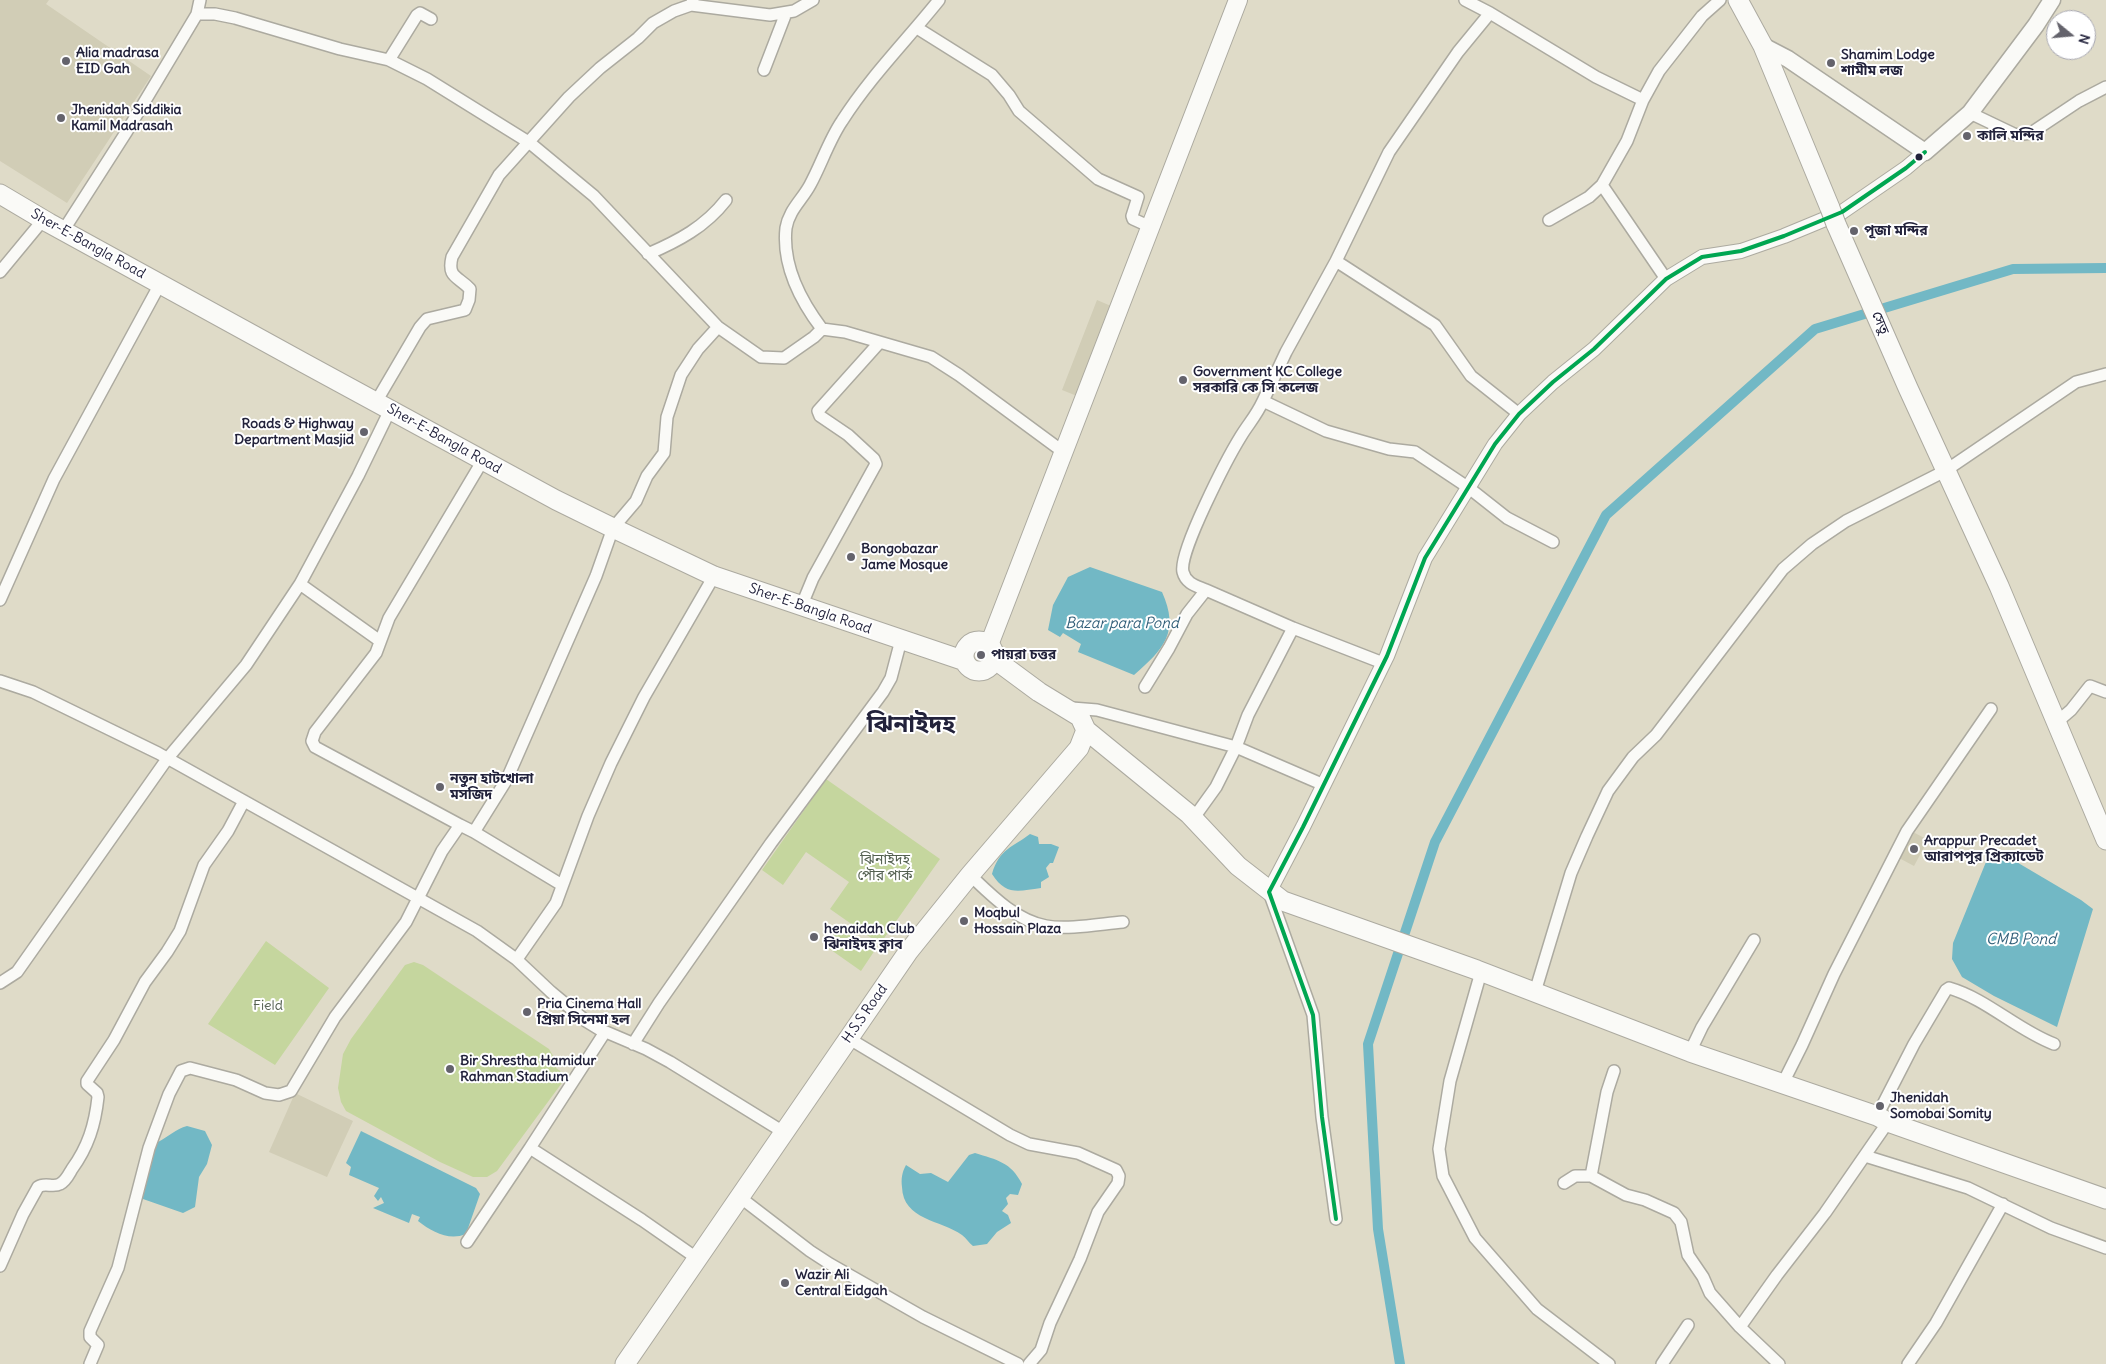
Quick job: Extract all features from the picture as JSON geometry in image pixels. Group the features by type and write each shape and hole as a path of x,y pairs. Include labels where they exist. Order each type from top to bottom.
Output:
{"highway":[{"name":"সেতু","path":"1738,0 1763,46 1833,216 1945,471 1999,586 2106,840"},
{"name":"Sher-E-Bangla Road","path":"0,194 43,220 483,460 613,528 714,576 904,640 980,654"},
{"path":"980,654 1080,717 1086,730 1193,819 1238,866 1282,901 1479,971 1690,1052 1783,1083 2106,1199"},
{"name":"H.S.S Road","path":"625,1364 741,1198 908,952 970,875 1079,748 1086,730"}],"main road":[{"path":"980,654 1230,0"},
{"path":"980,654 1238,0"},
{"path":"1763,46 1788,59 1925,152 1970,113 2036,25 2052,0"}],"street":[{"path":"63,231 127,131 197,14 200,0"},
{"path":"0,983 16,972 167,759 246,665 300,584 358,476 383,406 420,327 427,319 466,310 470,289 464,282 454,276 450,268 452,258 499,175 530,143 569,97 653,23 674,11 692,2 770,15 786,13 813,0"},
{"path":"939,0 866,87 841,122 809,187 793,209 786,226 786,247 791,274 800,296 822,329 845,332 931,357 960,375 1058,448"},
{"path":"1466,0 1596,77 1643,100"},
{"path":"1549,220 1589,197 1602,185 1627,141 1643,100 1659,71 1702,16 1720,0"},
{"path":"764,70 786,13"},
{"path":"1383,663 1293,628 1193,585 1187,580 1183,571 1184,557 1195,526 1219,476 1241,435 1252,422 1286,352 1336,261 1389,152 1458,52 1490,13"},
{"path":"197,14 215,14 234,18 389,60 427,79 530,143 594,196 718,327 761,357 784,358 814,337 822,329"},
{"path":"389,60 416,15 420,14 431,19"},
{"path":"917,28 992,75 1019,111 1098,179 1138,197 1132,216 1133,219 1144,224"},
{"path":"1970,113 2016,134 2031,133 2079,101 2106,87"},
{"path":"1336,1219 1322,1117 1313,1016 1269,892 1324,785 1383,663 1425,558 1495,444 1519,414 1553,382 1594,349 1666,279 1702,257 1741,251 1842,212 1906,168 1925,152"},
{"path":"1602,185 1666,279"},
{"path":"648,254 676,242 698,228 717,212 726,200"},
{"path":"0,272 43,220"},
{"path":"1336,261 1435,325 1471,376 1519,414"},
{"path":"0,600 54,479 160,284"},
{"path":"474,832 507,779 596,576 613,528 636,502 647,476 664,453 667,417 681,376 698,349 718,327"},
{"path":"802,607 814,578 876,464 874,458 848,435 820,416 818,411 879,343"},
{"path":"1535,992 1571,873 1608,791 1633,757 1656,735 1783,569 1812,544 1846,521 1945,471 2076,382 2106,374"},
{"path":"1263,401 1326,431 1389,449 1414,452 1468,488 1506,518 1553,542"},
{"path":"483,460 393,611 376,653 315,732 312,741 315,747 474,832 562,885"},
{"path":"517,959 553,909 599,790 644,696 714,576"},
{"path":"300,584 380,641"},
{"path":"1145,687 1170,648 1187,614 1206,590"},
{"path":"1193,819 1216,787 1236,747 1248,715 1293,628"},
{"path":"633,1044 771,843 883,692 891,678 904,640"},
{"path":"0,681 33,692 167,759 477,931 517,959 571,1010 586,1021 670,1062 785,1133"},
{"path":"2057,722 2090,686 2106,692"},
{"path":"1065,707 1097,710 1236,747 1324,785"},
{"path":"1783,1083 1834,974 1907,832 1990,709"},
{"path":"0,1266 23,1214 38,1187 42,1184 59,1185 64,1182 85,1151 92,1130 98,1097 97,1093 87,1082 114,1040 145,982 180,931 204,865 228,831 244,801"},
{"path":"90,1364 98,1345 90,1337 90,1331 118,1268 146,1158 169,1094 181,1071 190,1068 236,1080 265,1093 280,1095 291,1091 332,1022 406,922 442,851 460,825"},
{"path":"970,875 1012,911 1046,926 1076,926 1123,922"},
{"path":"1690,1052 1706,1019 1754,940"},
{"path":"1479,971 1450,1081 1439,1149 1443,1176 1475,1238 1536,1309 1609,1364"},
{"path":"1740,1327 1865,1156 1883,1119 1914,1044 1946,990 1949,988 1982,1004 2042,1040 2054,1044"},
{"path":"467,1242 606,1032"},
{"path":"848,1038 1010,1136 1029,1144 1078,1153 1116,1170 1119,1176 1118,1183 1098,1212 1077,1266 1040,1350 1029,1364"},
{"path":"1591,1176 1607,1092 1614,1071"},
{"path":"530,1148 642,1220 698,1259"},
{"path":"1865,1156 1968,1188 2051,1228 2106,1248"},
{"path":"1564,1183 1575,1176 1591,1176 1626,1195 1645,1200 1674,1213 1681,1222 1688,1255 1703,1277 1710,1293 1740,1327 1779,1364"},
{"path":"741,1198 830,1264 923,1318 1018,1364"},
{"path":"1908,1364 1936,1323 2002,1204"},
{"path":"1662,1364 1688,1325"}],"shaded area":[{"name":"Jhenidah Siddikia Kamil Madrasah","path":"0,0 49,0 46,4 151,76 67,203 0,161"},
{"path":"1097,300 1111,306 1077,396 1062,390"},
{"name":"Arappur Precadet আরাপপুর প্রিক্যাডেট","path":"1913,832 1928,840 1914,866 1899,858"},
{"path":"295,1093 353,1121 327,1177 269,1152"}],"green space":[{"name":"ঝিনাইদহ পৌর পার্ক","path":"826,779 940,859 880,944 830,909 849,882 806,852 783,885 762,870"},
{"path":"839,924 875,950 861,971 824,945"},
{"name":"Field","path":"266,941 329,988 275,1065 208,1024"},
{"name":"Bir Shrestha Hamidur Rahman Stadium","path":"414,962 423,965 549,1049 555,1059 556,1068 567,1076 497,1171 487,1177 473,1177 440,1162 346,1111 341,1102 338,1088 343,1054 351,1039 405,965"}],"water":[{"name":"Bazar para Pond","path":"1090,567 1162,592 1169,618 1169,629 1166,639 1154,657 1134,675 1078,652 1081,644 1063,633 1060,637 1048,630 1053,605 1068,577"},
{"path":"1030,834 1038,837 1039,844 1051,844 1059,847 1053,863 1050,863 1046,868 1049,877 1041,882 1041,888 1019,891 1008,889 1002,886 992,874 995,866 1007,850"},
{"name":"CMB Pond","path":"1994,854 2003,854 2093,909 2057,1027 1994,996 1962,977 1952,959 1953,943 1988,857"},
{"path":"187,1126 205,1131 212,1145 207,1164 199,1177 195,1207 183,1213 143,1199 143,1179 158,1142"},
{"path":"361,1131 476,1188 480,1194 466,1234 447,1236 429,1229 418,1221 420,1217 412,1214 409,1223 373,1208 384,1203 381,1197 378,1201 374,1196 379,1188 349,1175 351,1167 346,1163"},
{"path":"975,1153 997,1160 1008,1166 1022,1184 1018,1195 1010,1194 1006,1198 1008,1204 1002,1211 1008,1215 1011,1223 997,1232 987,1244 973,1246 962,1235 916,1213 904,1198 902,1181 906,1165 920,1174 931,1173 948,1182 969,1155"}],"waterway":[{"path":"1400,1364 1378,1229 1368,1044 1435,842 1606,515 1815,329 2013,269 2106,268"}],"transit line":[{"path":"1336,1219 1322,1117 1313,1015 1269,892 1387,656 1425,558 1495,444 1519,414 1553,382 1594,349 1666,279 1702,257 1741,251 1842,212 1906,168 1925,152"}],"place":[{"name":"Alia madrasa EID Gah","path":"66,61"},
{"name":"Shamim Lodge শামীম লজ","path":"1831,63"},
{"name":"Jhenidah Siddikia Kamil Madrasah","path":"61,118"},
{"name":"কালি মন্দির","path":"1967,136"},
{"name":"পূজা মন্দির","path":"1854,231"},
{"name":"Government KC College সরকারি কে সি কলেজ","path":"1183,380"},
{"name":"Roads & Highway Department Masjid","path":"364,432"},
{"name":"Bongobazar Jame Mosque","path":"851,557"},
{"name":"পায়রা চত্তর","path":"981,655"},
{"name":"নতুন হাটখোলা মসজিদ","path":"440,787"},
{"name":"Arappur Precadet আরাপপুর প্রিক্যাডেট","path":"1914,849"},
{"name":"Moqbul Hossain Plaza","path":"964,921"},
{"name":"henaidah Club ঝিনাইদহ ক্লাব","path":"814,937"},
{"name":"Pria Cinema Hall প্রিয়া সিনেমা হল","path":"527,1012"},
{"name":"Bir Shrestha Hamidur Rahman Stadium","path":"450,1069"},
{"name":"Jhenidah Somobai Somity","path":"1880,1106"},
{"name":"Wazir Ali Central Eidgah","path":"785,1283"}],"district":[{"name":"ঝিনাইদহ","path":"911,725"}]}
